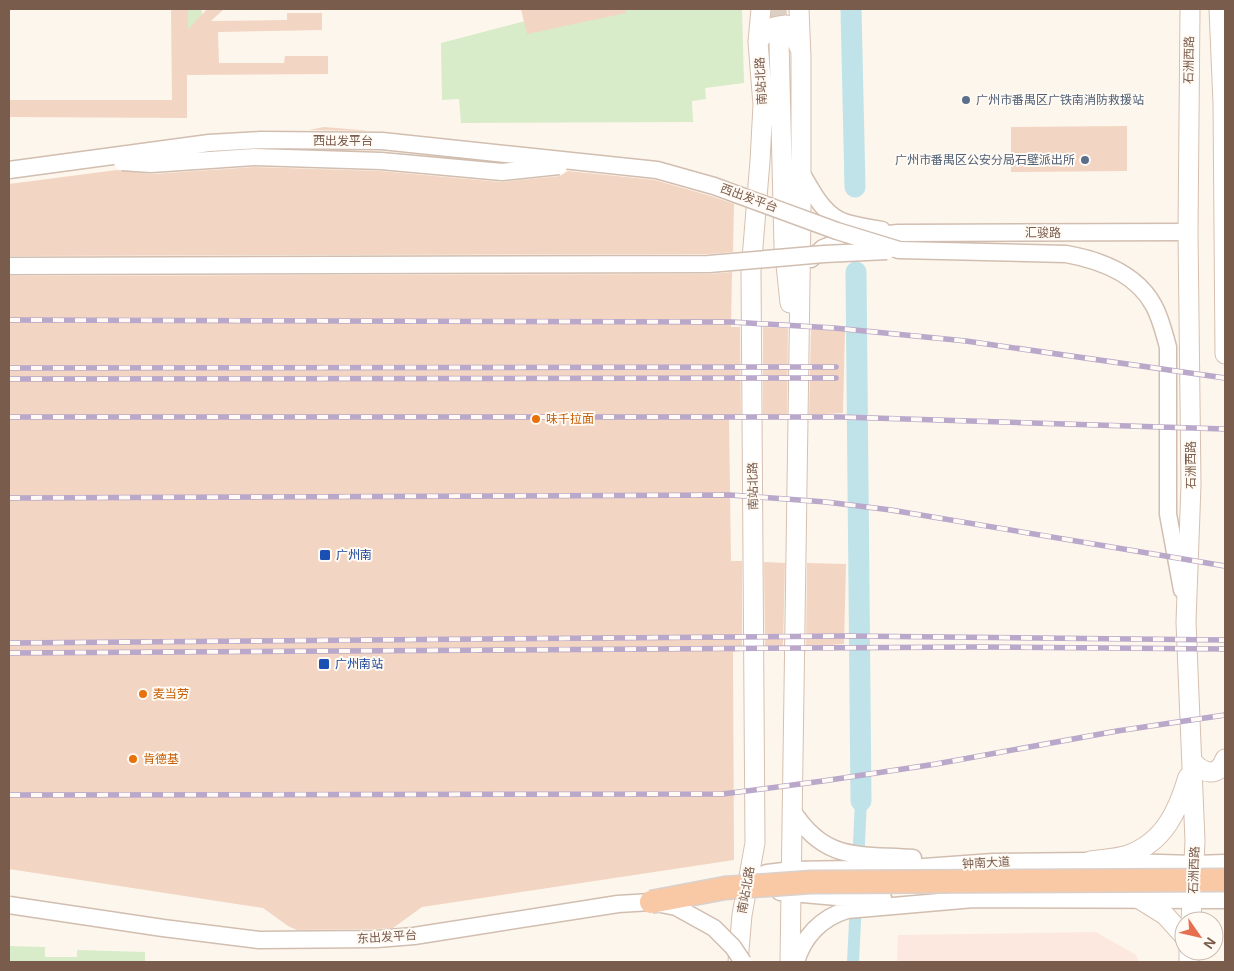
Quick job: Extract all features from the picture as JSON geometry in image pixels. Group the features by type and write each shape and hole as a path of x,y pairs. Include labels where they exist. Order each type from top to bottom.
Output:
{"highway":[{"path":"651,902 725,888 811,882 1225,880"}],"main road":[{"name":"南站北路","path":"738,962 742,915 755,843 751,271 763,105 758,42 761,9"},
{"path":"790,962 800,297 799,9"},
{"path":"1219,9 1223,33 1225,354"},
{"name":"石洲西路","path":"1188,13 1191,485 1186,622 1195,841 1191,911"},
{"path":"758,42 766,30 774,26 786,25 793,31 800,50"},
{"path":"779,40 784,246 799,396"},
{"path":"1189,62 1192,53 1198,48 1208,47 1214,50 1222,61"},
{"path":"1192,762 1199,770 1208,773 1216,771 1225,760"},
{"path":"1090,861 1127,856 1143,849 1162,834 1183,795 1192,762"},
{"path":"1141,900 1165,915 1174,925"}],"street":[{"name":"西出发平台","path":"9,170 209,143 261,140 382,141 657,170 714,186 837,231 900,250"},
{"path":"801,172 814,195 832,215 845,223 898,233"},
{"name":"汇骏路","path":"898,233 1188,232"},
{"path":"800,297 807,264 823,248 846,239 898,233"},
{"path":"9,266 709,264 824,254 900,250 1066,254 1092,259 1121,272 1137,284 1154,304 1162,323 1168,347 1168,514 1181,579 1186,622"},
{"path":"792,810 813,837 828,847 852,854 887,862 993,862"},
{"name":"钟南大道","path":"748,880 767,873 887,862 910,868 993,862 1225,863"},
{"path":"909,898 910,868"},
{"path":"748,880 778,892 881,902 974,899"},
{"path":"796,962 805,940 829,917 847,910 881,902 909,898 1225,900"},
{"name":"东出发平台","path":"9,905 259,940 377,939 414,936 598,907 651,902 676,907 714,928 733,947 743,962"}],"shaded area":[{"path":"1096,932 1136,955 1139,962 897,962 898,935"}],"green space":[{"path":"187,9 202,9 201,49 187,48"},
{"path":"571,9 742,9 744,83 705,88 706,99 692,101 693,122 461,123 459,99 442,100 441,43"},
{"path":"9,946 45,947 45,957 77,957 77,950 145,952 145,962 9,962"}],"building":[{"path":"171,9 188,9 188,29 207,9 224,9 211,21 287,20 287,13 322,13 322,30 218,32 219,63 284,63 285,56 328,56 328,74 187,75 187,118 9,117 9,100 172,100"},
{"path":"521,9 626,9 626,13 527,34"},
{"path":"1127,126 1127,171 1011,172 1011,127"},
{"path":"324,127 360,130 367,131 309,130"},
{"path":"254,167 380,171 501,182 560,176 568,171 655,180 734,204 733,252 709,254 9,256 9,184 117,170 152,174"},
{"name":"广州南站","path":"732,272 731,327 740,327 741,417 729,418 731,561 742,561 742,651 733,652 734,860 422,907 393,928 297,930 288,926 263,908 9,869 9,276 709,274"},
{"path":"763,327 788,328 787,416 763,416"},
{"path":"811,328 845,329 843,413 809,415"},
{"path":"764,562 785,563 783,648 765,650"},
{"path":"807,563 846,564 844,644 806,647"}],"waterway":[{"path":"851,9 855,187"},
{"path":"856,272 861,801"},
{"path":"858,863 861,801"},
{"path":"853,962 856,901"}],"tunnel":[{"path":"777,9 779,41"}],"railway":[{"path":"9,320 732,322 834,328 966,341 1225,378"},
{"path":"9,368 836,367"},
{"path":"9,379 836,378"},
{"path":"9,417 841,417 1225,429"},
{"path":"9,498 730,495 826,502 891,510 1225,566"},
{"path":"9,643 845,636 1225,640"},
{"path":"9,653 978,647 1225,649"},
{"path":"9,795 723,794 936,764 1117,731 1225,715"}],"place":[{"name":"广州市番禺区广铁南消防救援站","path":"966,100"},
{"name":"广州市番禺区公安分局石壁派出所","path":"1085,160"},
{"name":"味千拉面","path":"536,419"},
{"name":"广州南","path":"325,555"},
{"name":"广州南站","path":"324,664"},
{"name":"麦当劳","path":"143,694"},
{"name":"肯德基","path":"133,759"}]}
